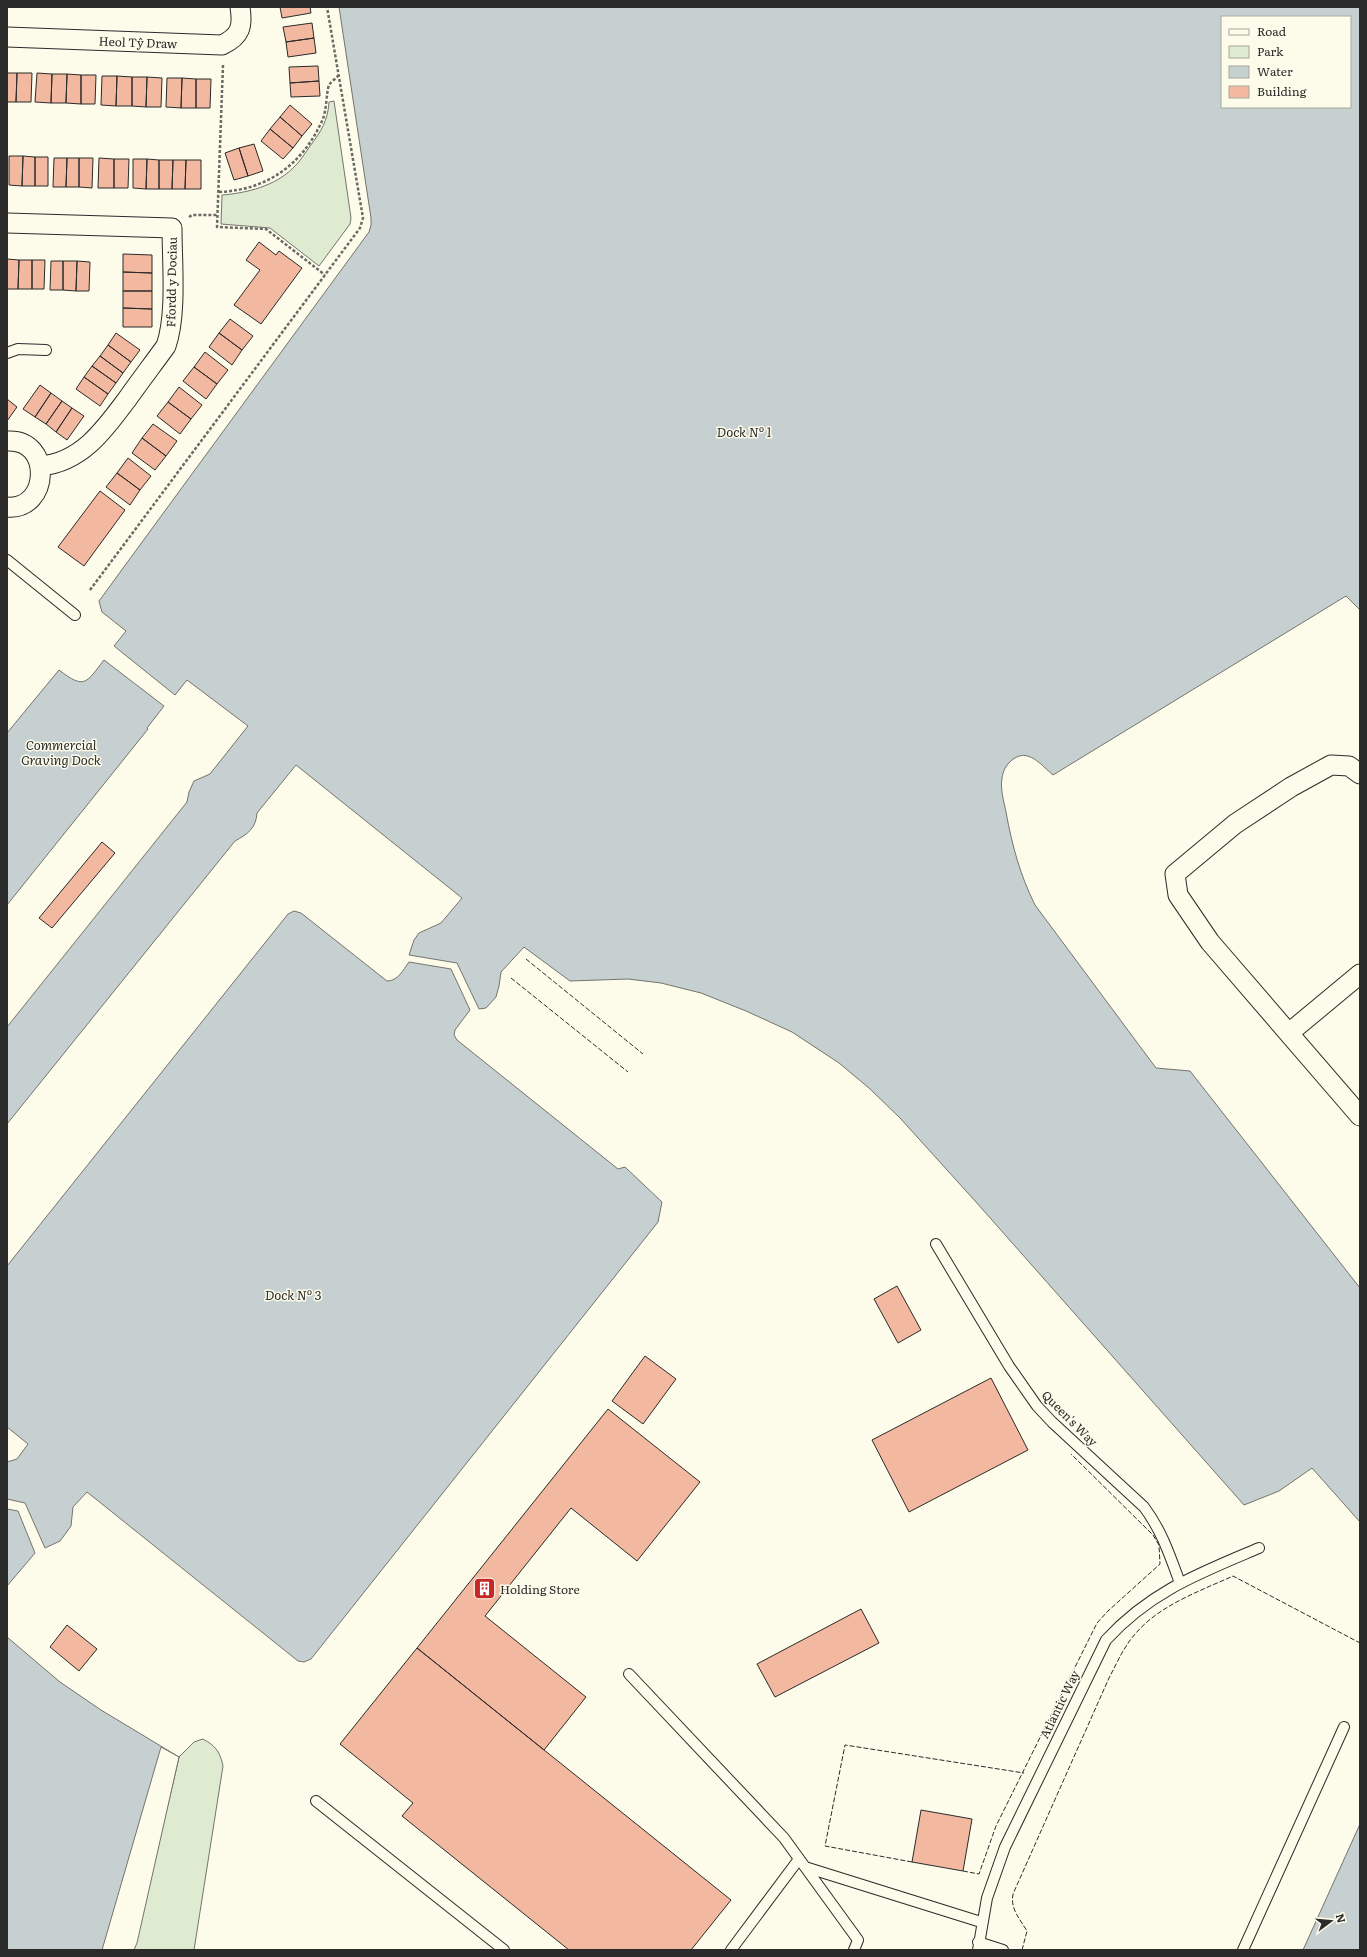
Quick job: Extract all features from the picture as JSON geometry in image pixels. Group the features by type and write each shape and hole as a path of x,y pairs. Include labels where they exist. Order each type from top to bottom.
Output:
{"street":[{"name":"Heol Tŷ Draw","path":"7,37 222,45 230,41 238,33 242,21 240,7"},
{"name":"Ffordd y Dociau","path":"7,222 172,228 172,314 171,333 166,346 94,442 70,458 54,465 41,466"},
{"path":"7,441 22,443 37,457 41,466 41,478 38,489 31,498 22,505 7,507"},
{"path":"1360,774 1349,766 1330,765 1291,787 1235,824 1175,874 1178,895 1210,942 1360,1116"},
{"path":"1289,1033 1360,974"}],"lane":[{"path":"7,354 18,349 46,350"},
{"path":"7,560 75,615"},
{"name":"Queen's Way","path":"936,1244 1010,1366 1038,1406 1052,1422 1135,1498 1156,1523 1163,1537 1180,1583"},
{"name":"Atlantic Way","path":"978,1946 987,1898 1005,1847 1106,1640 1132,1614 1151,1600 1180,1583 1259,1548"},
{"path":"629,1674 784,1838 858,1940 854,1950"},
{"path":"1243,1950 1344,1727"},
{"path":"316,1801 504,1950"},
{"path":"802,1863 982,1922"},
{"path":"731,1950 802,1863"},
{"path":"978,1946 1003,1950"}],"path":[{"path":"90,590 360,228 363,218 327,7"},
{"path":"224,58 217,227 266,229 325,275"},
{"path":"219,192 249,188 270,180 287,170 311,140 323,121 327,105 329,86 338,76"},
{"path":"172,228 192,215 218,215"}],"green space":[{"path":"334,101 351,218 350,224 319,266 270,228 221,224 222,195 260,188 278,180 286,174 298,163 317,136 323,126 329,102"},
{"path":"203,1739 217,1750 223,1766 194,1950 134,1950 179,1757 194,1742"}],"water":[{"name":"Dock Nº 1","path":"339,7 1360,7 1360,610 1346,596 1053,775 1039,762 1029,756 1023,755 1012,760 1005,768 1002,775 1002,795 1017,860 1035,905 1156,1068 1190,1071 1360,1288 1360,1522 1312,1468 1279,1491 1244,1505 900,1118 869,1088 839,1063 792,1032 701,993 661,983 628,979 570,981 524,947 501,972 496,997 486,1008 479,1009 457,963 409,955 414,940 419,933 441,923 462,898 296,765 257,813 253,827 244,836 235,841 7,1124 7,1027 187,802 189,792 194,781 210,774 248,726 187,680 175,695 114,646 126,631 102,612 99,601 369,232 371,225"},
{"name":"Commercial Graving Dock","path":"104,660 164,706 147,728 148,729 7,905 7,733 59,670 74,680 80,682 89,679"},
{"name":"Dock Nº 3","path":"294,911 301,913 387,981 391,981 397,977 409,962 451,969 470,1010 455,1030 454,1035 457,1040 618,1169 625,1167 662,1202 658,1222 311,1659 304,1662 298,1661 87,1492 73,1507 71,1526 60,1541 45,1548 25,1503 7,1499 7,1462 17,1459 28,1444 7,1427 7,1266 288,914"},
{"path":"7,1509 18,1511 35,1553 7,1586"},
{"path":"7,1637 60,1682 101,1710 179,1757 134,1950 7,1950"},
{"path":"1360,1824 1360,1950 1303,1950"}],"pier":[{"path":"161,1747 179,1757 137,1943 134,1950 102,1950"}],"building":[{"path":"280,7 310,7 311,13 282,18"},
{"path":"312,23 314,38 286,42 283,27"},
{"path":"314,38 316,53 288,57 286,42"},
{"path":"318,66 319,81 290,83 289,67"},
{"path":"7,73 17,73 16,102 7,102"},
{"path":"17,73 32,73 31,102 16,102"},
{"path":"37,73 52,74 51,103 35,102"},
{"path":"52,74 67,74 66,103 51,103"},
{"path":"67,74 81,75 81,104 66,103"},
{"path":"81,75 96,75 95,104 81,104"},
{"path":"102,76 117,76 116,106 101,105"},
{"path":"117,76 132,77 132,106 116,106"},
{"path":"132,77 147,77 146,107 132,106"},
{"path":"147,77 162,78 161,107 146,107"},
{"path":"167,78 182,78 181,108 166,107"},
{"path":"182,78 196,79 196,108 181,108"},
{"path":"196,79 211,79 210,108 196,108"},
{"path":"319,81 320,96 291,97 290,83"},
{"path":"290,105 312,124 302,136 280,117"},
{"path":"280,117 302,136 293,148 270,129"},
{"path":"270,129 293,148 283,159 261,141"},
{"path":"254,144 263,171 248,176 239,148"},
{"path":"239,148 248,176 234,180 225,153"},
{"path":"9,156 23,156 22,186 9,185"},
{"path":"23,156 35,157 35,186 22,186"},
{"path":"35,157 48,157 48,186 35,186"},
{"path":"54,158 67,158 66,187 53,187"},
{"path":"67,158 79,158 79,187 66,187"},
{"path":"79,158 93,158 92,188 79,187"},
{"path":"99,158 114,159 114,188 98,188"},
{"path":"114,159 129,159 128,188 114,188"},
{"path":"133,159 147,159 146,189 133,188"},
{"path":"147,159 159,160 159,189 146,189"},
{"path":"159,160 173,160 172,189 159,189"},
{"path":"173,160 186,160 185,189 172,189"},
{"path":"186,160 201,160 201,189 185,189"},
{"path":"259,242 276,255 279,251 302,268 261,324 234,305 260,270 246,260"},
{"path":"123,254 152,255 152,273 123,272"},
{"path":"7,259 19,260 18,289 7,289"},
{"path":"19,260 32,260 32,289 18,289"},
{"path":"32,260 45,260 44,289 32,289"},
{"path":"51,261 63,261 63,290 50,290"},
{"path":"63,261 77,261 76,291 63,290"},
{"path":"77,261 90,262 89,291 76,291"},
{"path":"123,272 152,273 152,291 123,291"},
{"path":"123,291 152,291 152,309 123,308"},
{"path":"123,308 152,309 152,327 123,327"},
{"path":"230,319 253,336 242,350 219,333"},
{"path":"116,333 140,350 131,362 108,345"},
{"path":"219,333 242,350 232,365 209,347"},
{"path":"108,345 131,362 123,373 100,356"},
{"path":"205,352 228,370 217,384 194,367"},
{"path":"100,356 123,373 116,383 92,366"},
{"path":"92,366 116,383 108,394 84,377"},
{"path":"194,367 217,384 206,399 183,381"},
{"path":"84,377 108,394 100,406 76,389"},
{"path":"40,385 51,393 35,417 23,409"},
{"path":"179,387 202,405 191,419 168,402"},
{"path":"51,393 62,401 46,424 35,417"},
{"path":"7,399 17,407 7,421"},
{"path":"62,401 72,408 56,432 46,424"},
{"path":"168,402 191,419 180,434 157,416"},
{"path":"72,408 84,416 67,440 56,432"},
{"path":"153,424 177,441 166,456 142,438"},
{"path":"142,438 166,456 155,470 132,453"},
{"path":"128,458 151,476 140,490 117,473"},
{"path":"117,473 140,490 130,505 106,487"},
{"path":"100,491 125,510 84,566 58,547"},
{"path":"102,842 115,853 52,928 39,918"},
{"path":"897,1286 921,1330 898,1343 874,1299"},
{"path":"645,1356 676,1379 643,1424 612,1401"},
{"path":"991,1378 1028,1450 909,1512 872,1440"},
{"name":"Holding Store","path":"608,1409 700,1482 637,1561 571,1508 485,1616 586,1697 544,1750 417,1648"},
{"path":"861,1609 879,1643 775,1697 757,1664"},
{"path":"67,1625 97,1649 79,1671 50,1647"},
{"path":"417,1648 731,1900 691,1950 569,1950 402,1816 413,1803 340,1744"},
{"path":"921,1810 972,1819 963,1871 912,1862"}],"fence":[{"path":"526,959 643,1054"},
{"path":"511,978 628,1072"},
{"path":"963,1871 979,1874 996,1826 1097,1623 1108,1611 1160,1564 1159,1545 1153,1535 1071,1454"},
{"path":"1022,1950 1027,1931 1014,1909 1012,1899 1013,1894 1109,1678 1128,1643 1146,1623 1157,1614 1181,1600 1233,1576 1360,1643"},
{"path":"912,1862 825,1846 845,1745 1024,1773"}],"place":[{"name":"Holding Store","path":"485,1589"}]}
